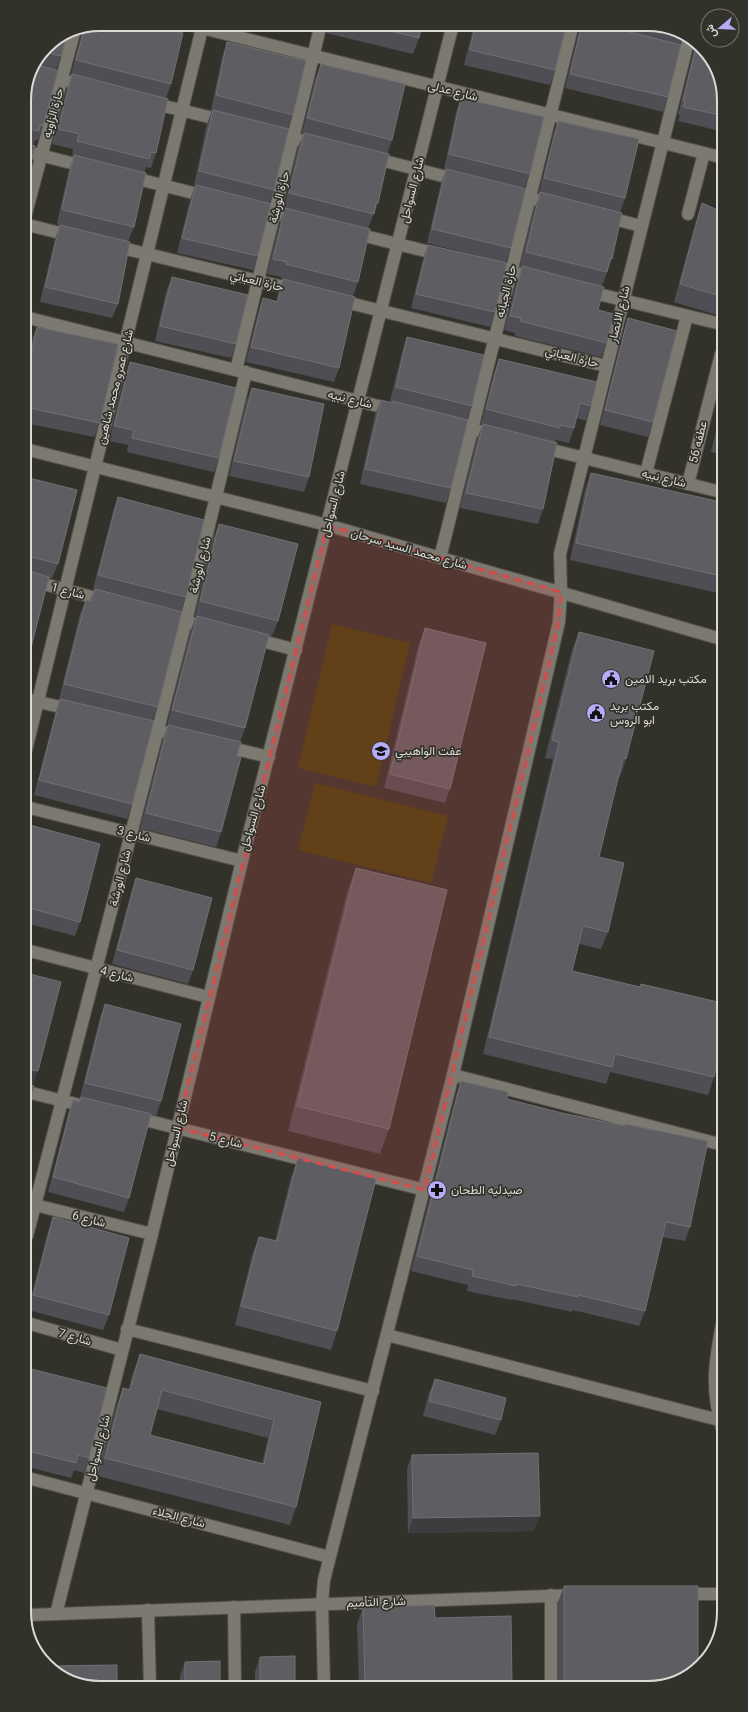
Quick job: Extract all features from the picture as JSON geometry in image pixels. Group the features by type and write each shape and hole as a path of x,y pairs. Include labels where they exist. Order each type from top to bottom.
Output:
{"street":[{"name":"شارع عمرو محمد شاهين","path":"32,700 65,590 202,31"},
{"name":"شارع عدلى","path":"222,31 314,56 717,156"},
{"name":"حارة الورشة","path":"216,497 258,281 319,31"},
{"name":"شارع السواحل","path":"56,1614 152,1234 208,997 451,31"},
{"name":"حارة الجبانه","path":"440,558 550,115 569,31"},
{"name":"حارة الزاويه","path":"31,195 73,37"},
{"name":"شارع الانصار","path":"324,1681 322,1603 324,1580 329,1557 388,1335 454,1075 559,622 561,592 560,554 583,457 688,43"},
{"path":"670,50 685,54"},
{"path":"36,74 99,89"},
{"path":"137,99 234,123"},
{"path":"264,131 324,146"},
{"path":"31,153 95,169"},
{"path":"688,214 704,153"},
{"path":"363,156 469,183"},
{"path":"118,174 223,200"},
{"path":"499,190 566,207"},
{"path":"245,206 313,223"},
{"path":"596,215 641,226"},
{"path":"31,226 86,239"},
{"path":"344,230 451,257"},
{"name":"حارة العباتي","path":"101,243 304,292"},
{"path":"481,264 548,281"},
{"path":"578,289 717,323"},
{"name":"حارة العباتي","path":"327,298 606,366"},
{"path":"646,473 687,316"},
{"name":"شارع نبيه","path":"31,318 404,412"},
{"name":"عطفه 56","path":"688,484 717,370"},
{"path":"441,422 508,439"},
{"name":"شارع نبيه","path":"531,444 717,491"},
{"name":"شارع محمد السيد سرحان","path":"31,451 327,525 717,638"},
{"name":"شارع الورشة","path":"31,1204 62,1101 186,621 216,497"},
{"name":"شارع 1","path":"31,581 118,604"},
{"path":"148,612 223,631"},
{"path":"238,635 296,650"},
{"path":"32,700 83,712"},
{"path":"128,723 195,739"},
{"path":"210,743 269,757"},
{"name":"شارع 3","path":"31,808 242,861"},
{"name":"شارع 4","path":"31,951 208,997"},
{"path":"454,1075 717,1143"},
{"path":"31,1093 100,1110"},
{"name":"شارع 5","path":"123,1115 425,1190"},
{"name":"شارع 6","path":"31,1204 152,1234"},
{"name":"شارع 7","path":"31,1325 122,1350"},
{"path":"127,1329 373,1391"},
{"path":"388,1335 717,1419"},
{"path":"717,1357 714,1376 714,1395 717,1410"},
{"name":"شارع الجلاء","path":"31,1479 329,1557"},
{"path":"669,1594 717,1594"},
{"path":"551,1595 551,1681"},
{"name":"شارع التأميم","path":"31,1615 322,1603 590,1595"},
{"path":"234,1607 235,1681"},
{"path":"148,1610 150,1681"}],"highlighted area":[{"path":"327,525 561,592 559,622 425,1190 177,1128"}],"shaded area":[{"path":"332,624 410,643 376,787 298,768"},
{"path":"315,783 448,816 431,883 298,850"}],"building":[{"path":"174,31 183,33 171,84 76,60 83,33 86,32"},
{"path":"390,31 420,31 419,38"},
{"path":"474,31 565,31 555,70 470,50"},
{"path":"580,31 626,31 681,45 668,97 570,74"},
{"path":"66,40 61,56 49,53"},
{"path":"227,42 306,61 293,115 216,95"},
{"path":"695,50 710,69 716,91 717,114 683,107 685,101 683,100"},
{"path":"321,64 405,84 392,140 307,118"},
{"path":"40,66 58,71 43,126 40,125 39,131 31,130 31,95 33,82"},
{"path":"72,74 168,99 156,153 151,152 149,159 77,141 79,134 58,129"},
{"path":"461,98 544,117 530,174 449,154"},
{"path":"213,110 289,129 274,190 199,171"},
{"path":"558,121 639,139 625,198 544,178"},
{"path":"304,133 389,154 378,203 376,203 374,214 289,193"},
{"path":"31,145 35,146 31,162"},
{"path":"74,155 146,173 134,227 63,210 62,208"},
{"path":"446,169 526,189 511,248 432,229"},
{"path":"196,185 271,204 258,256 182,238"},
{"path":"540,192 622,213 612,259 610,258 607,272 526,252"},
{"path":"702,203 717,210 717,295 680,284"},
{"path":"285,208 370,229 358,282 286,264 287,262 273,259"},
{"path":"60,225 130,242 118,304 45,287"},
{"path":"428,245 507,263 495,312 416,294"},
{"path":"522,266 604,287 598,310 614,314 607,343 520,321 521,318 510,316"},
{"path":"172,277 248,295 236,344 160,326"},
{"path":"283,279 355,297 339,368 251,347 263,298 278,302"},
{"path":"628,318 677,331 653,422 605,410"},
{"path":"37,327 118,344 100,423 31,408 31,356"},
{"path":"407,337 484,355 472,406 396,387"},
{"path":"499,359 597,382 591,406 580,403 574,428 560,425 560,428 486,409"},
{"path":"130,362 236,388 219,458 132,438 134,430 114,426"},
{"path":"252,388 324,404 309,477 234,461"},
{"path":"381,400 392,403 392,401 468,420 451,488 365,469"},
{"path":"483,424 557,443 543,509 466,493"},
{"path":"591,473 717,501 717,575 576,543"},
{"path":"31,478 77,490 58,564 32,557"},
{"path":"118,497 204,520 186,597 98,575"},
{"path":"219,524 298,544 278,621 200,601"},
{"path":"31,572 49,577 31,647"},
{"path":"95,589 182,612 158,707 64,684 86,600 92,601"},
{"path":"197,616 269,635 245,728 172,710"},
{"path":"425,628 486,643 450,789 390,774"},
{"path":"579,632 654,651 626,759 623,758 599,857 624,863 608,932 583,926 572,971 640,987 641,984 717,1002 717,1064 714,1077 615,1054 612,1067 489,1037 559,742 552,740"},
{"path":"60,699 154,721 132,804 39,780"},
{"path":"168,725 241,742 237,756 241,757 221,832 146,813"},
{"path":"31,825 100,844 80,922 31,908"},
{"path":"356,868 447,890 389,1129 297,1106"},
{"path":"136,878 212,898 193,970 117,950"},
{"path":"31,974 61,982 38,1071 31,1070"},
{"path":"105,1004 181,1024 161,1101 85,1083"},
{"path":"461,1081 508,1092 507,1099 562,1113 708,1141 690,1227 666,1222 645,1311 578,1295 578,1297 517,1284 516,1286 472,1276 473,1270 417,1256"},
{"path":"31,1085 34,1086 31,1098"},
{"path":"81,1097 151,1114 129,1198 53,1177 73,1100 80,1102"},
{"path":"298,1158 376,1179 337,1331 241,1306 259,1237 277,1241"},
{"path":"53,1217 129,1238 109,1315 33,1295"},
{"path":"140,1354 321,1402 296,1507 105,1458 123,1388 130,1390","holes":["162,1390 274,1420 264,1464 150,1435"]},
{"path":"31,1369 107,1388 89,1458 78,1455 76,1463 31,1452"},
{"path":"435,1379 506,1398 501,1420 429,1401"},
{"path":"538,1453 540,1516 413,1518 412,1455"},
{"path":"564,1586 698,1586 698,1660 683,1672 662,1680 564,1681"},
{"path":"434,1605 435,1618 511,1616 512,1681 365,1681 363,1607"},
{"path":"295,1656 295,1681 260,1681 260,1657"},
{"path":"220,1661 220,1681 185,1681 185,1662"},
{"path":"117,1665 117,1681 86,1680 73,1676 57,1666"}],"place":[{"name":"مكتب بريد الامين","path":"611,679"},
{"name":"مكتب بريد ابو الروس","path":"596,713"},
{"name":"عفت الواهيبي","path":"381,751"},
{"name":"صيدليه الطحان","path":"437,1190"}]}
